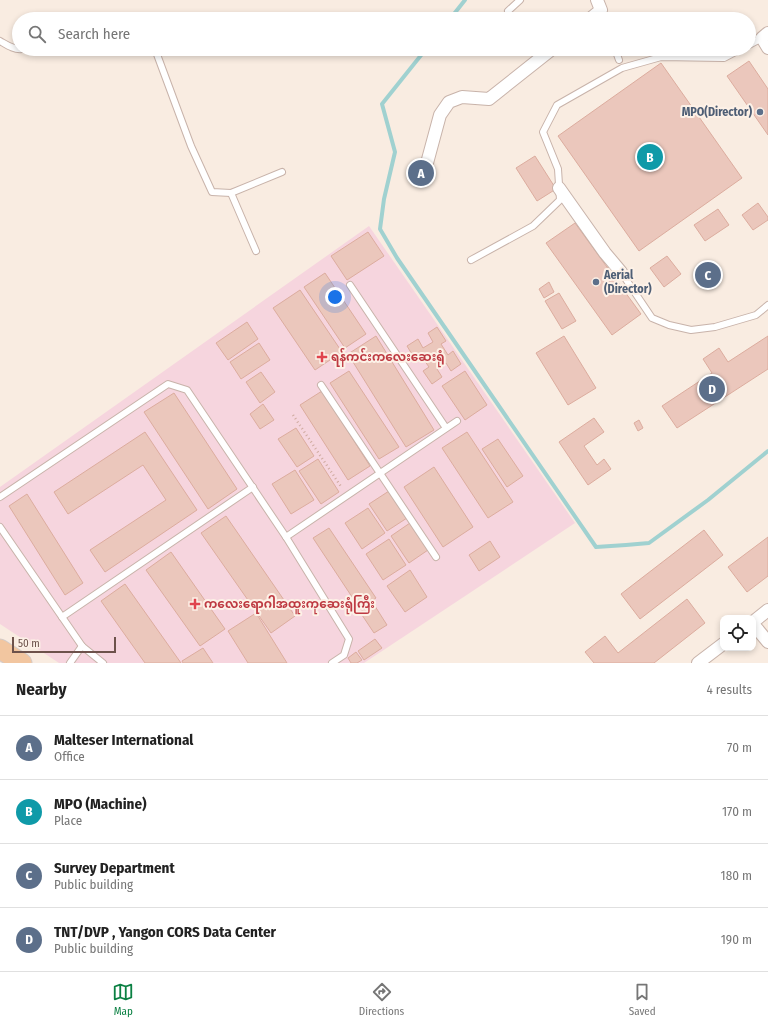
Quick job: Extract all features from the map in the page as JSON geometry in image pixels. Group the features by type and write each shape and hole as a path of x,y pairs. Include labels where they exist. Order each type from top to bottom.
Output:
{"main road":[{"path":"0,649 22,663"}],"street":[{"path":"427,163 440,116 449,102 462,97 489,99 543,56"},
{"path":"559,188 605,253 621,272"},
{"path":"756,620 768,610"},
{"path":"756,627 768,642"},
{"path":"698,663 720,646"}],"lane":[{"path":"508,11 520,0"},
{"path":"756,43 766,40"},
{"path":"0,41 12,47"},
{"path":"158,56 191,146 212,192 231,194 282,172"},
{"path":"618,56 619,60"},
{"path":"471,260 533,226 560,200 558,169 543,132 557,105 622,68 661,57 724,58 728,56"},
{"path":"231,194 256,251"},
{"path":"621,272 652,318 669,325 691,330 715,327 756,315 768,305"},
{"path":"350,285 446,428"},
{"path":"0,497 168,384 187,390 286,537 349,639 344,655 332,663"},
{"path":"321,385 436,557"},
{"path":"286,537 457,421"},
{"path":"62,617 253,487"},
{"path":"0,526 82,646 103,663"},
{"path":"70,663 82,646"}],"path":[{"path":"293,415 346,496"}],"shaded area":[{"name":"ရန်ကင်းကလေးဆေးရုံ","path":"369,226 575,523 364,663 59,663 0,624 0,487"}],"building":[{"name":"MPO(Director)","path":"749,61 768,89 768,135 727,76"},
{"path":"661,63 742,178 639,251 558,136"},
{"path":"535,156 556,189 537,201 516,168"},
{"path":"758,203 768,217 768,220 753,230 742,215"},
{"path":"718,209 729,225 705,241 694,225"},
{"name":"Aerial (Director)","path":"575,223 641,314 612,335 546,243"},
{"path":"368,232 384,256 347,280 331,256"},
{"path":"667,256 681,274 664,287 650,268"},
{"path":"325,273 366,334 345,348 304,287"},
{"path":"549,282 554,292 544,298 539,289"},
{"path":"300,290 342,352 315,370 273,308"},
{"path":"559,293 576,321 562,329 545,301"},
{"path":"247,322 258,339 228,360 216,343"},
{"path":"437,327 446,341 441,344 448,355 453,351 461,364 451,371 446,363 437,369 442,377 432,384 423,371 429,367 422,357 416,361 407,346 418,339 423,348 433,342 428,333"},
{"path":"376,336 434,430 406,447 348,354"},
{"path":"564,336 596,388 568,405 536,353"},
{"path":"768,336 768,369 677,428 662,406 712,373 703,359 719,348 728,362"},
{"path":"259,343 270,360 241,379 230,362"},
{"path":"349,371 399,447 379,459 330,383"},
{"path":"465,371 487,405 465,420 442,386"},
{"path":"261,372 275,392 260,403 246,382"},
{"path":"322,391 370,466 348,480 300,405"},
{"path":"174,393 237,489 208,509 144,412"},
{"path":"263,404 274,420 260,429 250,414"},
{"path":"594,418 604,432 584,446 597,465 604,459 611,469 588,485 559,442"},
{"path":"639,420 643,428 638,431 634,423"},
{"path":"296,428 314,456 297,467 278,439"},
{"path":"145,432 197,510 105,572 90,550 166,500 143,465 68,514 54,492"},
{"path":"467,432 513,502 488,518 442,448"},
{"path":"498,439 523,476 507,487 482,449"},
{"path":"318,459 339,492 321,504 299,471"},
{"path":"434,467 473,527 443,547 404,487"},
{"path":"295,470 314,500 291,514 272,484"},
{"path":"389,491 407,518 387,531 369,504"},
{"path":"27,494 83,583 65,595 9,506"},
{"path":"368,508 385,533 362,549 345,523"},
{"path":"226,516 295,616 271,633 201,533"},
{"path":"410,523 428,550 409,563 391,536"},
{"path":"329,528 376,598 360,609 313,538"},
{"path":"704,530 723,555 640,619 621,594"},
{"path":"768,537 768,576 747,592 728,567"},
{"path":"389,539 406,565 383,580 366,554"},
{"path":"490,541 500,557 479,571 469,555"},
{"path":"171,552 225,629 200,646 146,570"},
{"path":"410,570 427,597 405,612 387,586"},
{"path":"125,584 181,663 145,663 101,601"},
{"path":"687,599 705,623 654,663 594,663 585,652 605,636 618,653"},
{"path":"373,603 387,625 374,633 360,612"},
{"path":"256,613 287,663 248,663 228,631"},
{"path":"375,639 382,648 364,660 358,651"},
{"path":"203,648 213,663 183,663 182,661"},
{"path":"356,652 362,660 357,663 351,663 348,658"}],"waterway":[{"path":"456,12 465,0"},
{"path":"420,56 382,104 395,152 384,199 380,229 397,258 596,547 649,543 708,500 768,451"}],"place":[{"name":"MPO(Director)","path":"760,112"},
{"name":"MPO (Machine)","path":"650,157"},
{"name":"Malteser International","path":"421,173"},
{"name":"Survey Department","path":"708,275"},
{"name":"Aerial (Director)","path":"596,282"},
{"name":"ရန်ကင်းကလေးဆေးရုံ","path":"322,357"},
{"name":"TNT/DVP , Yangon CORS Data Center","path":"712,389"},
{"name":"ကလေးရောဂါအထူးကုဆေးရုံကြီး","path":"195,604"}]}
